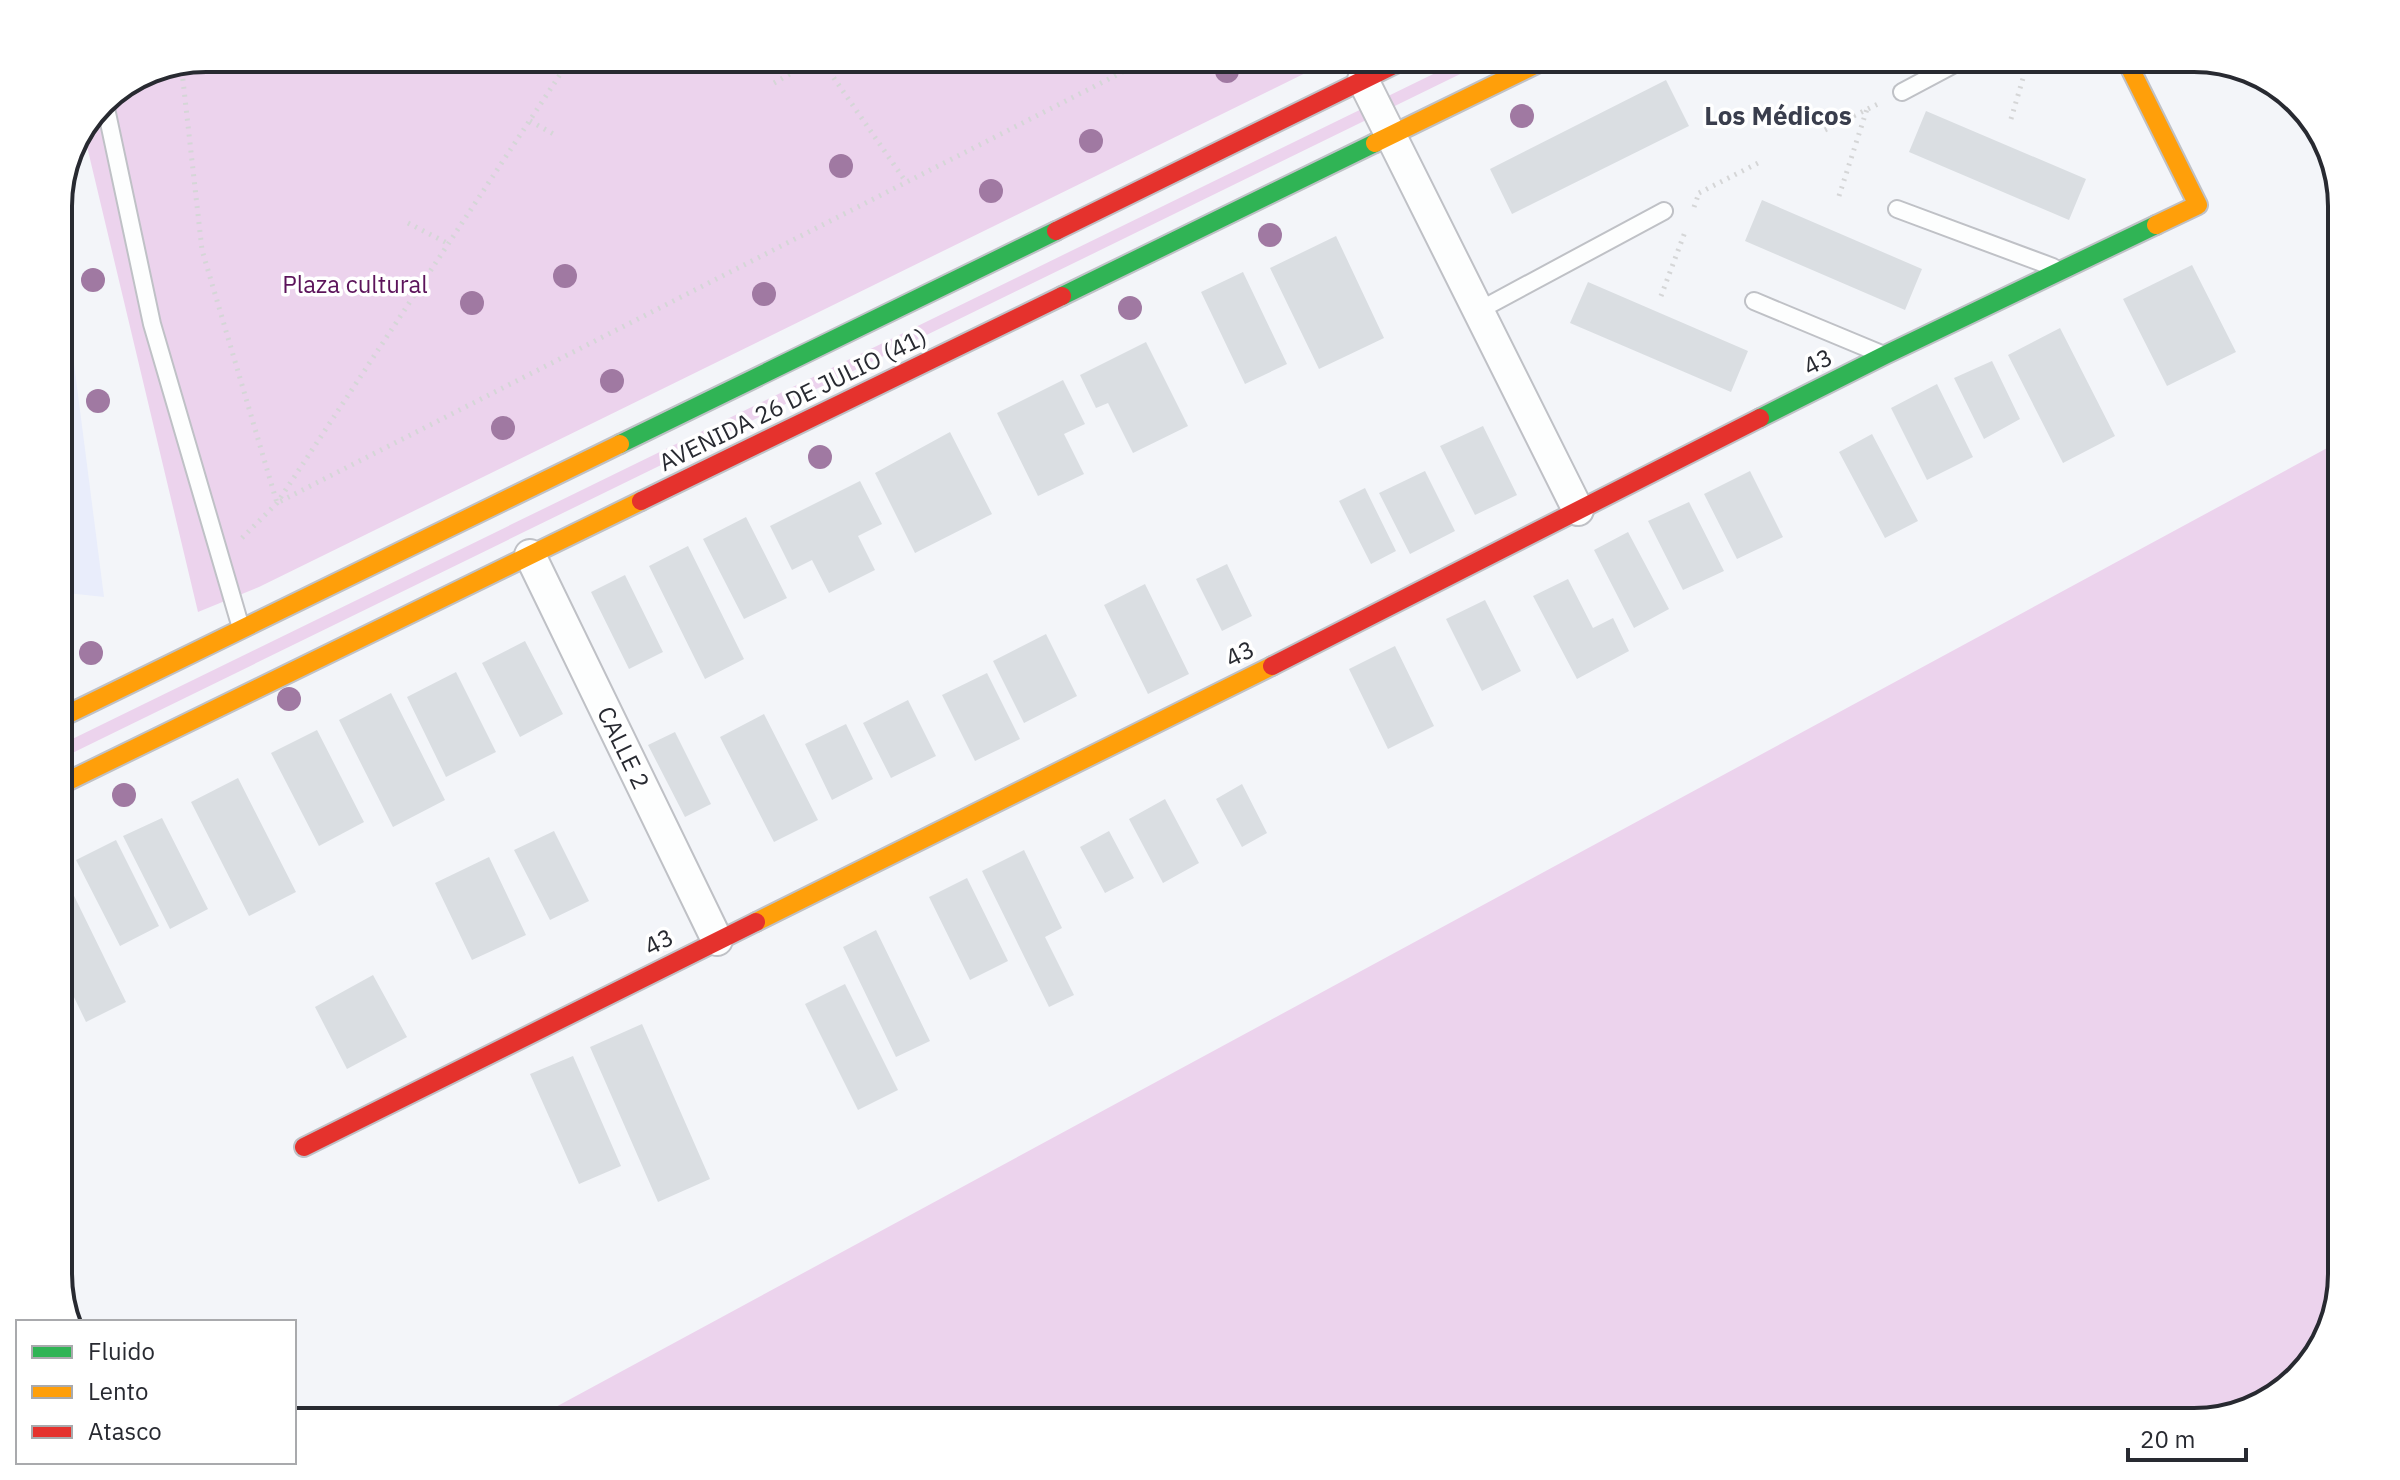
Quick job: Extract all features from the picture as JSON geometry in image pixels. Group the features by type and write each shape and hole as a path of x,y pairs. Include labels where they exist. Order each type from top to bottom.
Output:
{"main road":[{"name":"AVENIDA 26 DE JULIO (41)","path":"72,712 1379,72"},
{"name":"AVENIDA 26 DE JULIO (41)","path":"72,779 1520,72"},
{"name":"43","path":"304,1147 1338,633 1885,355 2198,205 2132,72"}],"street":[{"path":"1363,80 1578,510"},
{"name":"CALLE 2","path":"530,555 717,940"}],"lane":[{"path":"1902,92 1940,72"},
{"path":"108,116 152,324 241,629"},
{"path":"1897,209 2064,271"},
{"path":"1478,311 1664,211"},
{"path":"1754,301 1885,355"}],"path":[{"path":"223,562 251,527 277,503 562,72"},
{"path":"774,83 794,72"},
{"path":"829,72 906,182"},
{"path":"277,503 1122,72"},
{"path":"2011,119 2025,72"},
{"path":"182,75 202,250 277,503"},
{"path":"1825,130 1902,92"},
{"path":"1839,196 1867,109"},
{"path":"530,121 557,136"},
{"path":"1664,211 1762,161"},
{"path":"1693,208 1699,193"},
{"path":"408,223 449,244"},
{"path":"1661,296 1688,223"}],"shaded area":[{"path":"72,348 104,597 72,594"}],"green space":[{"name":"Plaza cultural","path":"206,72 1307,72 259,587 198,612 87,146 100,124 118,105 139,90 163,79"},
{"path":"1437,72 1464,72 72,753 72,739"},
{"path":"2328,448 2327,1292 2318,1326 2300,1356 2289,1369 2261,1390 2229,1403 2194,1408 554,1408"}],"building":[{"path":"1666,80 1689,126 1512,214 1490,169"},
{"path":"1926,111 2086,179 2069,220 1909,152"},
{"path":"1762,200 1922,269 1905,310 1745,241"},
{"path":"1336,236 1384,338 1319,369 1270,268"},
{"path":"2192,265 2236,352 2167,386 2123,299"},
{"path":"1243,272 1287,364 1245,384 1201,292"},
{"path":"1588,282 1748,351 1731,392 1570,323"},
{"path":"2060,328 2115,436 2063,463 2008,355"},
{"path":"1146,342 1188,426 1133,453 1108,403 1096,408 1080,375"},
{"path":"1992,361 2020,419 1984,439 1954,378"},
{"path":"1063,380 1085,424 1064,434 1084,474 1038,496 997,413"},
{"path":"1937,384 1973,457 1927,480 1891,408"},
{"path":"1483,426 1517,495 1475,515 1440,446"},
{"path":"950,432 992,514 915,553 875,473"},
{"path":"1872,434 1918,521 1885,538 1839,452"},
{"path":"1425,471 1455,531 1410,554 1379,493"},
{"path":"1750,471 1783,537 1737,559 1704,494"},
{"path":"860,481 882,524 858,536 875,570 829,593 812,560 792,570 770,526"},
{"path":"1365,488 1396,551 1371,564 1339,501"},
{"path":"1689,502 1724,571 1683,590 1648,521"},
{"path":"746,517 787,598 744,619 703,539"},
{"path":"1628,532 1669,609 1634,628 1594,550"},
{"path":"688,546 744,659 705,679 649,566"},
{"path":"1227,564 1252,616 1222,631 1196,579"},
{"path":"625,575 663,652 629,669 591,592"},
{"path":"1568,579 1593,628 1613,618 1629,651 1577,679 1533,596"},
{"path":"1145,584 1189,674 1148,694 1104,605"},
{"path":"1485,600 1521,671 1482,691 1446,619"},
{"path":"1046,634 1077,696 1024,723 993,661"},
{"path":"525,641 563,714 520,737 482,663"},
{"path":"1395,646 1434,726 1388,749 1349,669"},
{"path":"456,672 496,752 446,777 407,697"},
{"path":"987,673 1020,739 975,761 942,695"},
{"path":"391,693 445,800 393,827 339,720"},
{"path":"908,700 936,756 891,778 863,723"},
{"path":"764,714 818,820 774,842 720,737"},
{"path":"846,724 873,779 832,800 805,744"},
{"path":"317,730 364,822 319,846 271,753"},
{"path":"675,732 711,804 685,817 648,745"},
{"path":"238,778 296,892 249,916 191,802"},
{"path":"1242,784 1267,833 1242,847 1216,799"},
{"path":"1165,799 1199,863 1163,883 1129,819"},
{"path":"162,818 208,909 170,929 123,836"},
{"path":"554,831 589,901 550,920 514,850"},
{"path":"1109,831 1134,878 1105,893 1080,847"},
{"path":"116,840 159,926 120,946 76,860"},
{"path":"1024,850 1062,928 1045,937 1074,995 1049,1007 982,871"},
{"path":"489,857 526,935 472,960 435,883"},
{"path":"967,878 1008,961 970,980 929,897"},
{"path":"72,892 126,1002 86,1022 72,993"},
{"path":"876,930 930,1041 896,1057 843,947"},
{"path":"373,975 407,1037 347,1069 315,1007"},
{"path":"845,984 898,1090 858,1110 805,1004"},
{"path":"642,1024 710,1179 658,1202 590,1047"},
{"path":"573,1056 621,1166 579,1184 530,1074"}],"traffic: fast":[{"path":"1062,296 1375,143"},
{"path":"1760,418 2156,225"},
{"path":"620,444 1056,231"}],"traffic: slow":[{"path":"1375,143 1520,72"},
{"path":"2132,72 2198,205 2156,225"},
{"path":"72,712 620,444"},
{"path":"72,779 641,501"},
{"path":"756,922 1272,666"}],"traffic: jam":[{"path":"1056,231 1380,72"},
{"path":"641,501 1062,296"},
{"path":"1272,666 1760,418"},
{"path":"304,1147 756,922"}],"district":[{"name":"Los Médicos","path":"1778,116"}]}
